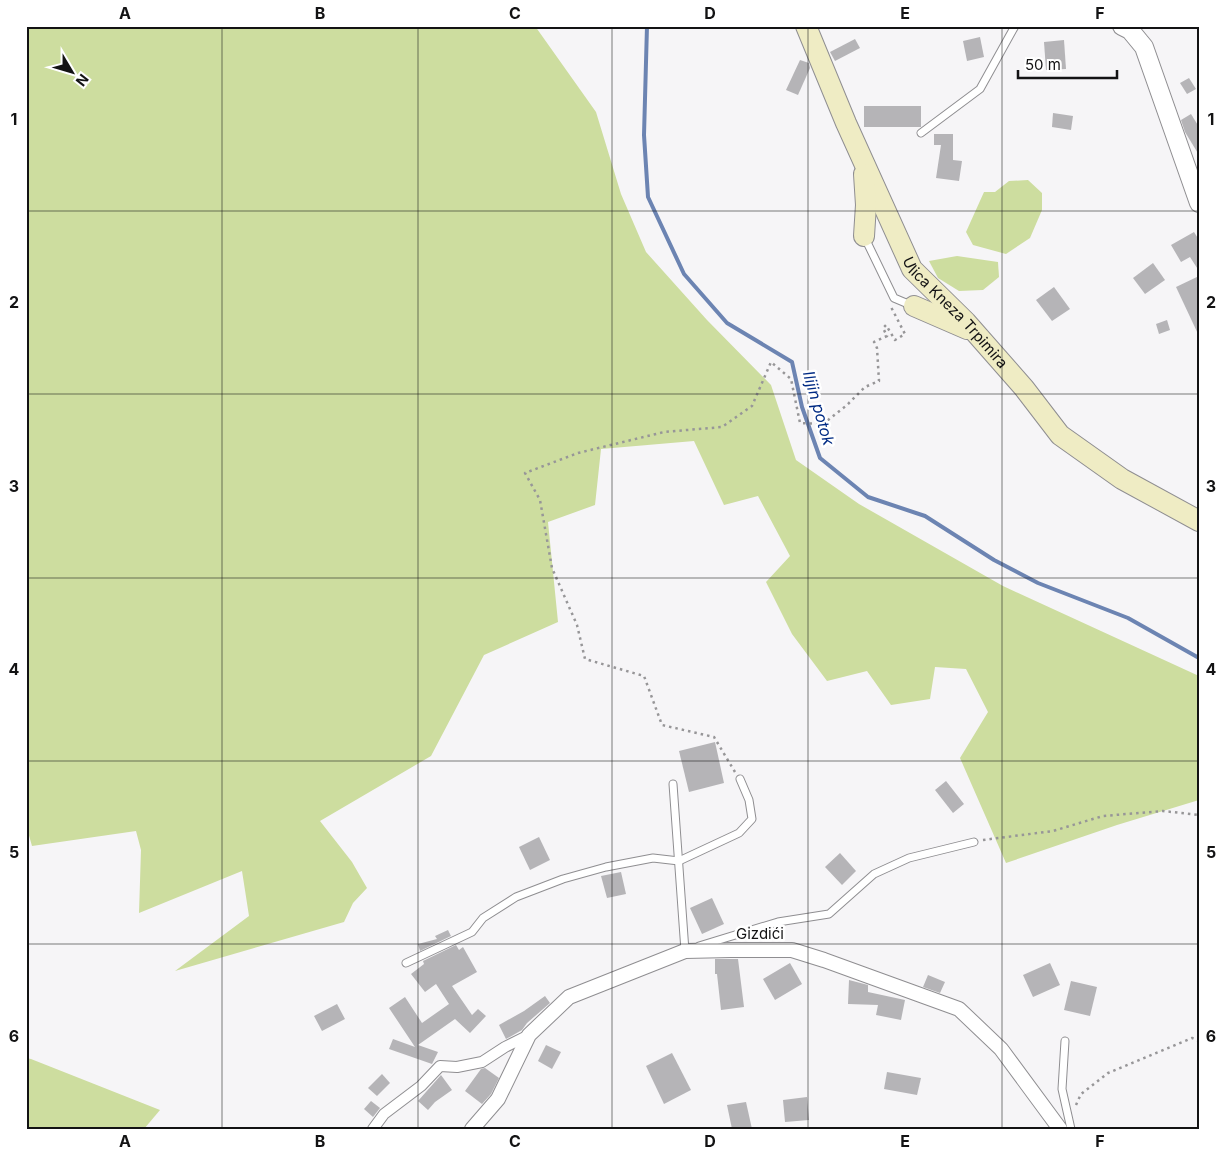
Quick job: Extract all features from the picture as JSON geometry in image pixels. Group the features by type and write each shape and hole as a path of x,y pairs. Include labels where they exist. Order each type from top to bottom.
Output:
{"main road":[{"name":"Ulica Kneza Trpimira","path":"806,26 912,269 976,334 1024,388 1060,435 1122,479 1199,521"},
{"path":"863,160 866,205 864,236"},
{"path":"914,306 976,334"}],"street":[{"path":"1122,26 1130,30 1144,47 1199,203"},
{"name":"Gizdići","path":"472,1129 498,1099 529,1035 569,997 685,950 792,950 960,1009 1001,1049 1064,1124"},
{"path":"373,1129 384,1114 421,1086 440,1066 457,1067 482,1062 505,1047 529,1035"}],"lane":[{"path":"921,133 980,89 1015,26"},
{"path":"864,236 894,298 914,306"},
{"path":"406,963 472,932 483,918 516,897 606,866 653,858 678,861 739,832 752,820 749,800 740,779"},
{"path":"673,784 685,950 778,922 829,914 874,874 909,858 974,842"},
{"path":"1065,1041 1062,1089 1064,1124 1071,1129"}],"path":[{"path":"740,779 714,737 662,725 644,676 585,659 577,625 552,568 540,500 525,473 578,453 664,432 722,427 752,406 771,362 791,379 800,423 823,424 847,405 864,387 878,381 877,348 874,342 887,336 883,328 886,325 895,340 905,334 888,301 894,298"},
{"path":"974,842 1053,831 1104,816 1163,811 1199,815"},
{"path":"1064,1124 1081,1094 1108,1072 1192,1038 1199,1041"}],"green space":[{"path":"26,26 535,26 596,112 621,194 646,252 707,320 771,385 796,460 859,504 1003,586 1199,676 1199,800 1117,825 1006,863 960,758 988,712 966,669 935,667 930,699 891,705 867,671 827,681 792,634 766,582 790,556 758,496 724,505 694,441 601,449 595,505 548,522 558,622 484,655 431,756 320,821 352,862 367,888 353,903 344,922 175,971 249,916 242,871 139,913 141,850 136,831 32,846 26,825"},
{"path":"1028,180 1042,193 1042,210 1030,238 1006,254 973,245 966,232 984,192 995,192 1009,181"},
{"path":"957,256 998,262 999,277 983,290 959,291 938,278 929,261"},
{"path":"26,1058 160,1110 144,1129 26,1129"}],"building":[{"path":"980,37 984,57 967,61 963,41"},
{"path":"855,39 860,48 835,61 830,52"},
{"path":"1064,40 1066,69 1046,70 1044,42"},
{"path":"800,60 809,63 810,68 798,95 786,90"},
{"path":"1189,78 1196,89 1187,94 1180,83"},
{"path":"864,106 921,106 921,127 864,127"},
{"path":"1053,113 1073,116 1071,130 1052,127"},
{"path":"1191,114 1199,127 1199,155 1185,132 1181,120"},
{"path":"934,134 953,134 953,160 962,161 959,181 936,178 941,145 934,145"},
{"path":"1194,232 1199,240 1199,271 1190,257 1181,262 1171,245"},
{"path":"1153,263 1165,280 1145,294 1133,278"},
{"path":"1199,276 1199,336 1176,287"},
{"path":"1054,287 1070,309 1052,321 1036,300"},
{"path":"1167,320 1170,330 1159,334 1156,324"},
{"path":"715,742 724,783 689,792 679,751"},
{"path":"946,781 964,804 953,813 935,790"},
{"path":"539,837 550,860 530,870 519,847"},
{"path":"840,853 856,871 842,885 825,867"},
{"path":"621,872 626,894 607,898 601,876"},
{"path":"712,898 724,924 702,934 690,908"},
{"path":"448,930 451,936 420,951 418,944 437,939 435,936"},
{"path":"456,945 459,950 463,947 477,972 452,986 472,1015 478,1009 486,1016 470,1033 455,1019 418,1045 438,1052 432,1064 389,1049 393,1039 415,1047 389,1008 405,997 422,1023 449,1004 436,984 425,992 411,974 424,964 423,961"},
{"path":"715,959 738,959 744,1007 721,1010 717,974 715,974"},
{"path":"790,963 802,984 775,1000 763,979"},
{"path":"1050,963 1060,985 1033,997 1023,975"},
{"path":"928,975 945,982 940,993 923,987"},
{"path":"849,980 868,985 868,992 905,1000 901,1020 876,1015 878,1005 848,1004"},
{"path":"1071,981 1097,987 1090,1016 1064,1010"},
{"path":"545,996 550,1003 527,1023 522,1030 506,1039 499,1025"},
{"path":"337,1004 345,1019 322,1031 314,1016"},
{"path":"546,1045 561,1052 552,1069 538,1061"},
{"path":"672,1053 691,1090 664,1104 646,1066"},
{"path":"485,1068 499,1078 491,1094 482,1104 465,1091 481,1069"},
{"path":"887,1072 921,1078 917,1095 884,1089"},
{"path":"382,1074 390,1083 377,1096 368,1088"},
{"path":"441,1075 452,1090 435,1102 428,1110 418,1101"},
{"path":"807,1097 809,1120 785,1122 783,1100"},
{"path":"371,1101 380,1108 373,1117 364,1109"},
{"path":"746,1102 752,1129 732,1129 727,1105"}],"waterway":[{"name":"Ilijin potok","path":"647,26 644,135 648,197 684,274 727,323 792,362 802,407 820,458 868,497 925,516 994,560 1038,583 1128,618 1199,658"}]}
